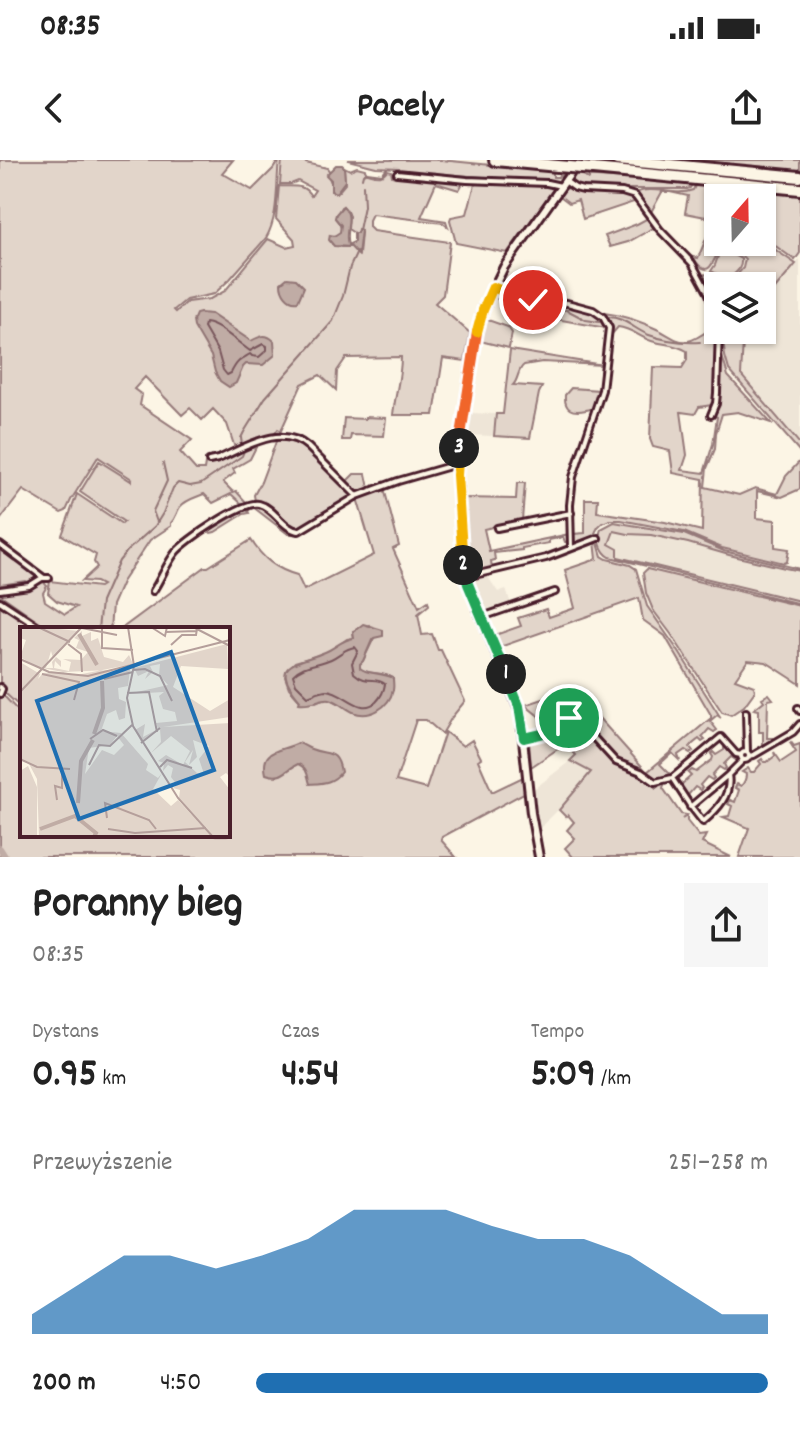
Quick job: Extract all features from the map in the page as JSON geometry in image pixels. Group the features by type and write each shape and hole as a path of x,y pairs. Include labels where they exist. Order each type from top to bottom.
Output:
{"highway":[{"path":"495,160 800,189"},
{"path":"617,160 800,177"}],"street":[{"path":"539,857 519,706 466,577 461,550 457,464 481,316 510,258 578,160"},
{"path":"397,173 563,184 583,190 628,192 635,196 660,230 692,263 704,285"},
{"path":"493,287 520,299 567,303 593,310 607,322 609,333 602,390 573,477 571,548"},
{"path":"711,415 716,403 719,344"},
{"path":"209,461 274,436 294,439 305,444 357,496"},
{"path":"153,591 177,551 245,506 254,503 261,505 290,528 299,531 357,496 457,464"},
{"path":"497,528 571,513"},
{"path":"466,577 546,558 598,538"},
{"path":"0,545 47,578 29,586 0,590"},
{"path":"482,617 555,592"},
{"path":"0,601 38,627"},
{"path":"0,687 0,694"},
{"path":"524,738 541,734 565,719 571,719 616,762 655,782 672,778 721,737 736,754 748,759 746,712"},
{"path":"748,754 793,732 800,724"},
{"path":"690,807 728,775 742,758"},
{"path":"672,778 703,822 719,808 730,784 728,775"}],"shaded area":[{"path":"0,160 233,160 222,173 252,190 279,160 275,210 266,238 214,294 186,300 174,310 176,312 187,302 210,299 225,291 268,239 286,247 295,245 294,239 276,219 279,186 301,187 311,196 315,190 298,181 280,184 282,160 304,160 327,168 331,191 339,191 345,184 344,167 350,170 357,167 365,169 367,173 376,175 387,170 395,177 398,174 464,181 459,190 436,183 421,217 446,221 448,227 443,223 372,214 369,220 373,231 450,242 443,295 435,303 470,333 465,361 443,358 434,415 393,415 401,357 346,358 337,371 336,390 320,375 302,384 279,435 278,429 274,435 239,448 234,445 227,424 213,409 202,420 190,408 182,415 145,377 134,389 142,395 140,405 192,440 180,452 196,470 204,470 205,464 257,445 250,459 233,469 235,473 223,482 246,502 243,505 231,494 213,503 204,494 182,505 171,526 150,540 122,582 112,605 110,627 47,627 1,595 42,580 47,586 43,593 45,601 65,614 76,607 57,601 48,593 50,581 102,585 82,581 97,567 94,562 96,555 62,535 77,494 122,524 124,522 80,492 99,461 132,479 98,457 66,511 61,513 23,490 0,520","holes":["343,206 349,216 348,229 361,233 359,255 351,247 332,244 330,236 339,234 341,230 335,218"]},
{"path":"348,160 441,160 553,171 553,177 563,172 558,182 552,182 399,171 399,168 376,167"},
{"path":"800,160 800,171 695,161"},
{"path":"575,173 589,179 597,177 692,185 687,189 585,189 572,184 573,181 571,183"},
{"path":"475,184 555,187 507,253 456,243 450,220 451,217 467,214"},
{"path":"696,184 704,185 704,217 685,213 688,196 662,192 651,212 634,194 648,190 693,190"},
{"path":"571,187 587,192 621,194 637,201 583,219 578,200 569,203 560,196"},
{"path":"776,192 800,195 800,253 795,260 776,246"},
{"path":"648,218 655,227 628,242 610,247 605,236"},
{"path":"704,244 704,256 716,256 711,265 704,269 693,257 698,258"},
{"path":"776,250 796,264 776,288 776,272 740,272 743,268 743,257 776,256"},
{"path":"718,256 741,259 736,272 713,272"},
{"path":"800,259 800,444 741,375 743,344 776,344 776,288"},
{"path":"498,293 523,302 582,308 601,318 606,328 550,318 552,310 521,307 497,299"},
{"path":"604,313 639,322 684,341 704,332 704,344 718,344 716,398 712,405 699,407 695,414 681,412 687,455 682,470 704,473 713,444 717,417 714,416 720,405 720,349 728,376 771,423 738,412 722,414 705,487 739,495 755,488 777,494 786,476 800,461 800,489 782,497 757,491 757,518 775,520 775,547 789,549 787,562 722,548 684,532 621,520 602,523 593,537 574,542 573,534 585,533 585,499 598,499 597,512 702,531 703,479 673,473 670,451 653,447 650,439 653,367 682,368 687,360 687,351 650,341 623,328 618,327 612,334 610,322"},
{"path":"485,319 508,327 512,333 509,348 480,341"},
{"path":"724,344 743,344 741,375 800,444 800,452 729,370"},
{"path":"510,350 603,365 542,362 524,365 513,385 542,387 530,438 494,436 496,414 503,414"},
{"path":"571,388 599,390 594,407 581,411 570,409 565,395"},
{"path":"469,413 496,414 494,436 466,435"},
{"path":"344,418 386,418 384,436 351,435 350,440 342,440"},
{"path":"277,439 301,444 351,492 351,496 296,528 266,504 255,501 254,495"},
{"path":"354,474 366,474 369,488 356,491 352,488 346,482"},
{"path":"517,483 525,483 522,520 484,529 489,551 569,534 569,542 565,542 563,537 522,550 494,553 492,568 471,573 466,558 463,498 516,499"},
{"path":"384,488 399,546 393,549 419,607 428,601 429,605 418,614 422,635 432,634 465,701 442,734 426,720 416,720 396,781 426,789 445,732 463,746 472,740 492,792 523,777 524,793 442,837 441,840 456,857 0,857 2,694 20,713 20,837 230,837 230,627 124,627 205,567 251,540 271,562 297,575 304,590 374,555 357,498","holes":["369,625 374,638 360,669 393,678 393,690 340,704 329,698 316,702 300,700 289,688 285,677 286,671 295,662 329,652 347,639 354,638 353,631"]},
{"path":"252,506 262,509 292,534 253,507 249,513 215,532 209,531"},
{"path":"614,522 684,534 724,551 800,569 651,535 614,531 609,544 618,549 618,557 800,601 800,604 610,557 602,549 600,533 601,529"},
{"path":"614,530 688,543 800,571 800,601 618,557 617,549 609,545"},
{"path":"597,540 602,556 636,569 647,606 721,718 717,715 710,721 717,730 709,729 702,737 705,740 702,742 699,739 690,747 693,751 685,750 678,755 680,761 672,753 660,764 671,775 657,780 618,761 570,715 550,725 525,705 573,689 647,772 711,718 665,636 643,620 639,598 500,647 495,635 521,626 518,618 546,609 549,617 575,608 565,570 597,559"},
{"path":"0,550 39,575 30,583 0,585"},
{"path":"647,569 800,606 800,684 766,662 748,660 735,679 754,686 755,691 744,706 731,715 722,712 653,610 643,573"},
{"path":"486,574 498,592 506,589 511,604 486,613 472,579"},
{"path":"0,603 37,627 20,627 20,707 4,692 4,686 0,683"},
{"path":"769,694 773,699 768,700 767,738 773,740 763,746 763,732 759,732 759,710 754,709"},
{"path":"567,720 583,731 615,764 644,777 656,788 665,782 663,788 681,814 687,815 682,819 687,816 687,821 699,836 706,835 702,843 731,857 573,857 565,848 575,838 567,830 574,822 559,810 591,772 570,761 576,755 565,744 531,767 529,740 542,736"},
{"path":"791,742 794,746 800,744 800,857 739,857 749,828 723,817 729,816 730,800 735,802 739,790 735,788 737,784 741,786 745,780 746,774 742,772 748,768 754,772 761,764 759,761 767,762 775,756 774,752 781,762 796,752"},
{"path":"724,743 738,759 731,757 724,764 726,768 719,767 712,780 707,777 700,790 695,787 688,795 689,800 678,783 682,784 691,776 688,773 692,770 696,772 712,760 713,752 716,755 724,750"},
{"path":"570,761 591,772 539,829 534,789"}],"water":[{"path":"336,165 344,167 345,181 336,193 331,191 331,180 326,175"},
{"path":"343,206 349,219 348,245 354,242 354,233 361,230 358,255 351,247 334,246 329,240 330,235 340,232 341,225 335,218"},
{"path":"287,278 296,279 304,287 298,301 288,299 284,293 281,283"},
{"path":"196,314 211,314 251,341 268,337 274,341 275,355 263,365 246,364 236,383 229,387 220,381 211,356 194,327"},
{"path":"363,624 383,630 383,636 372,640 360,668 393,678 391,696 383,707 372,713 359,714 330,699 299,703 286,678 289,667 354,638 353,632"},
{"path":"298,743 334,756 341,772 331,780 310,784 305,770 298,764 280,775 266,774 269,755"}],"waterway":[{"path":"362,178 367,172 382,174 387,168"},
{"path":"359,230 364,206 363,185"},
{"path":"242,445 241,438 265,398 333,321 357,252"},
{"path":"503,299 526,306 567,310 586,320 602,320"},
{"path":"607,317 655,337 700,342"},
{"path":"98,627 101,602 119,561 155,526 173,488 178,483 190,486 201,484 242,456 244,451"},
{"path":"157,522 153,511 167,481 163,463"},
{"path":"0,598 12,607"},
{"path":"38,624 43,627"},
{"path":"0,849 5,857"}],"route":[{"path":"533,300 520,299 493,287 481,316 458,458 461,550 468,584 519,706 524,738 537,736 569,718"}]}
